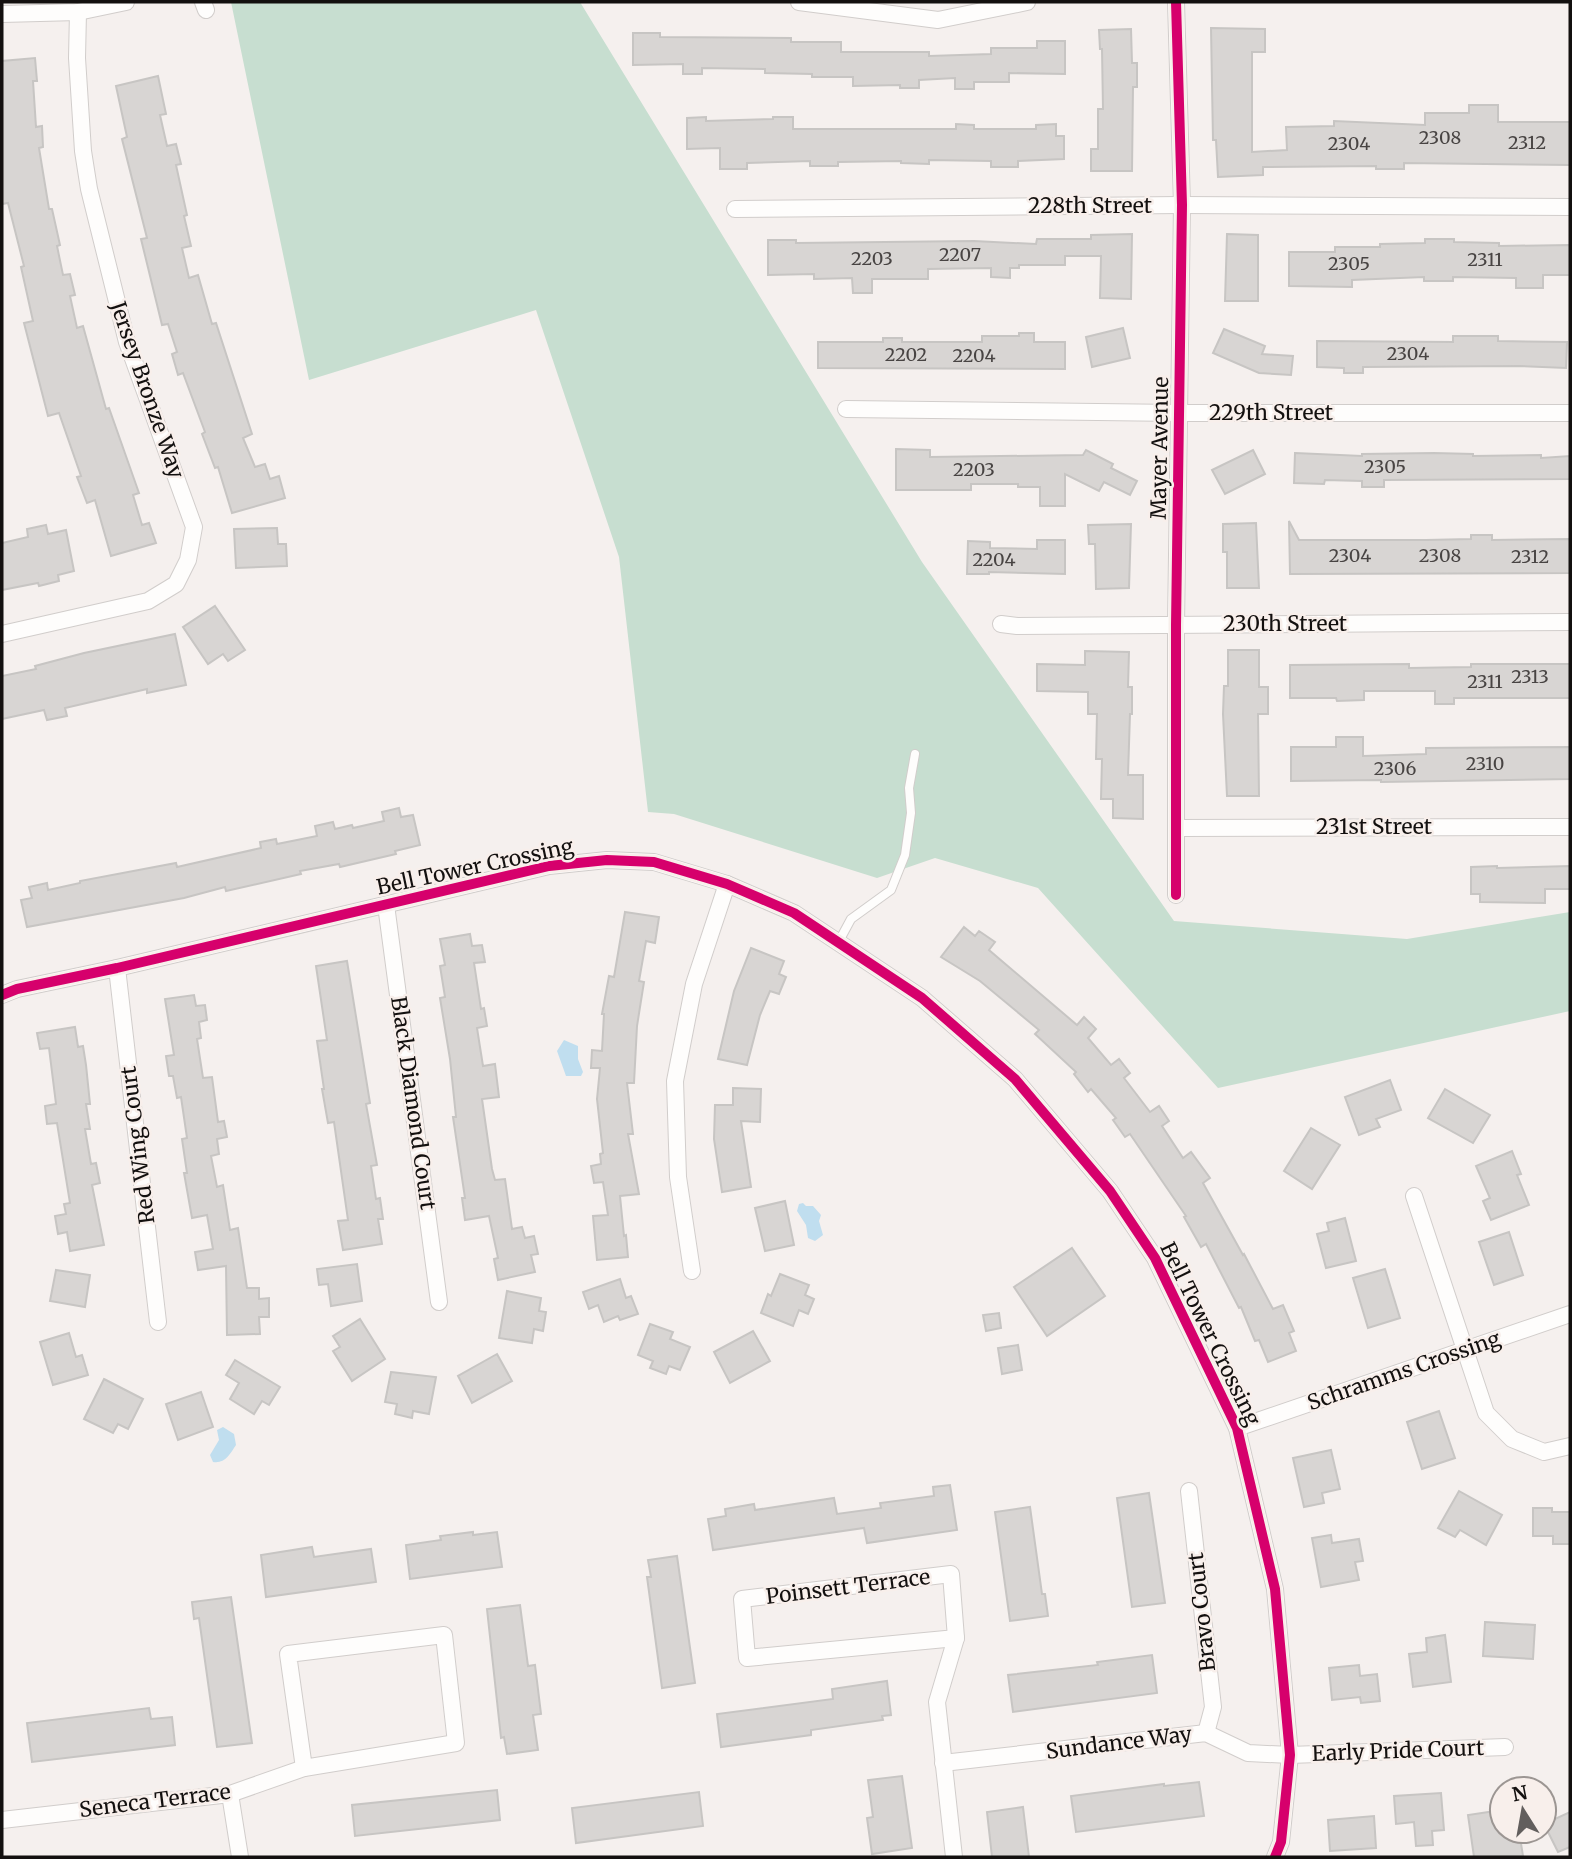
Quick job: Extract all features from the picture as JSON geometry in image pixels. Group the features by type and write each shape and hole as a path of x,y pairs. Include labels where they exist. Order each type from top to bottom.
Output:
{"street":[{"path":"2,14 78,12 126,2"},
{"path":"799,2 816,2 938,20 1027,2"},
{"name":"Mayer Avenue","path":"1176,2 1182,205 1176,625 1176,895"},
{"name":"Jersey Bronze Way","path":"2,634 148,601 176,584 188,560 194,527 127,342 89,189 83,151 77,58 78,12"},
{"name":"228th Street","path":"735,209 1182,205 1570,207"},
{"name":"229th Street","path":"846,409 1179,413 1570,413"},
{"name":"230th Street","path":"1001,624 1570,622"},
{"name":"231st Street","path":"1177,828 1570,827"},
{"name":"Bell Tower Crossing","path":"2,995 17,989 549,866 607,860 654,862 727,884 794,913 922,998 1015,1079 1110,1191 1155,1258 1237,1428 1275,1589 1290,1755 1281,1842 1275,1857"},
{"path":"692,1271 678,1177 675,1081 694,984 727,884"},
{"name":"Black Diamond Court","path":"386,905 439,1302"},
{"name":"Red Wing Court","path":"117,968 158,1322"},
{"path":"1414,1196 1486,1413 1512,1439 1544,1452 1570,1446"},
{"name":"Schramms Crossing","path":"1237,1428 1570,1314"},
{"name":"Bravo Court","path":"1189,1491 1213,1707 1206,1733"},
{"name":"Poinsett Terrace","path":"954,1857 937,1702 957,1638 951,1574 742,1599 747,1658 957,1638"},
{"name":"Seneca Terrace","path":"2,1820 230,1794 304,1768 456,1744 444,1635 288,1654 304,1768"},
{"name":"Sundance Way","path":"943,1763 1206,1733 1248,1753 1290,1755"},
{"name":"Early Pride Court","path":"1290,1755 1505,1747"},
{"path":"230,1794 240,1857"}],"lane":[{"path":"838,943 851,919 891,890 905,855 911,813 909,788 915,754"}],"green space":[{"path":"231,2 580,2 922,562 1174,921 1407,939 1570,912 1570,1011 1218,1088 1038,888 935,858 877,878 674,814 648,812 619,557 536,310 309,380"}],"water":[{"path":"564,1040 578,1046 578,1059 583,1072 581,1076 566,1076 557,1051"},
{"path":"799,1204 813,1206 821,1215 819,1221 823,1235 815,1241 808,1238 806,1225 797,1211"},
{"path":"223,1427 234,1434 236,1445 224,1460 213,1462 210,1455 219,1440 217,1430"}],"building":[{"path":"1211,28 1265,29 1265,52 1252,52 1252,152 1287,150 1286,127 1334,126 1334,121 1425,125 1425,113 1469,113 1469,105 1498,105 1498,122 1570,122 1570,165 1404,163 1404,169 1376,169 1376,166 1263,167 1263,175 1218,177 1216,140 1213,140"},
{"path":"1131,29 1132,63 1137,63 1137,87 1133,87 1132,171 1091,171 1091,149 1098,149 1098,109 1103,109 1099,30"},
{"path":"633,33 660,33 660,37 791,38 791,42 841,42 841,52 929,52 929,56 991,54 991,48 1037,48 1037,41 1065,41 1065,74 1009,73 1009,82 974,82 974,89 955,89 955,78 919,80 919,88 900,88 900,85 853,86 853,77 765,73 765,69 702,68 702,74 683,74 683,64 633,65"},
{"path":"35,58 37,81 33,81 36,127 42,126 43,147 39,148 49,209 52,209 60,245 57,246 63,275 70,274 75,295 70,296 77,328 83,326 106,409 109,408 139,493 133,495 142,525 149,523 156,543 111,556 95,500 87,503 77,477 81,476 59,413 48,416 24,323 33,321 21,267 24,266 8,203 2,204 2,61"},
{"path":"158,76 166,114 160,115 167,146 176,144 181,164 176,165 191,246 182,248 189,278 198,275 212,324 216,323 252,434 243,438 255,467 265,464 270,479 279,476 285,498 232,513 218,467 215,468 202,434 205,432 183,373 178,375 172,354 177,352 168,324 162,325 141,239 147,238 122,139 127,137 116,86"},
{"path":"706,117 706,121 793,117 793,129 956,129 956,124 974,125 974,129 1036,129 1036,125 1056,124 1056,136 1064,136 1064,159 1018,161 1018,167 991,167 991,161 929,160 929,164 901,161 838,162 838,166 810,166 810,161 747,163 747,169 720,169 720,148 687,149 687,118"},
{"path":"1132,234 1131,299 1100,298 1101,256 1065,256 1065,265 1019,265 1019,268 1010,268 1010,278 991,277 991,268 928,269 928,279 872,279 872,293 853,293 852,278 814,279 814,274 768,275 768,240 796,240 796,243 974,241 1036,244 1037,239 1091,239 1091,235"},
{"path":"1227,234 1258,235 1258,301 1225,301"},
{"path":"1425,239 1499,243 1499,246 1570,245 1570,275 1543,275 1543,288 1516,288 1516,278 1453,277 1453,281 1424,281 1424,277 1352,280 1352,287 1289,286 1289,252 1335,252 1335,247 1425,243"},
{"path":"1123,328 1130,358 1092,367 1086,337"},
{"path":"1224,329 1265,346 1262,354 1293,356 1291,375 1259,373 1213,353"},
{"path":"1019,333 1034,333 1034,342 1065,342 1065,369 818,368 818,342 883,342 883,338 902,338 902,342 982,342 982,336 1019,336"},
{"path":"1453,336 1498,336 1498,341 1567,342 1566,368 1363,367 1363,373 1344,373 1344,368 1317,367 1317,341 1453,342"},
{"path":"896,449 930,450 930,457 1083,455 1086,450 1113,464 1111,468 1137,481 1130,495 1104,482 1099,491 1065,474 1065,506 1040,506 1040,487 1018,487 1018,484 971,484 971,490 896,490"},
{"path":"1253,450 1265,474 1225,494 1212,470"},
{"path":"1295,453 1362,456 1434,453 1473,456 1541,455 1541,458 1570,456 1570,479 1384,480 1384,487 1362,487 1362,481 1294,483"},
{"path":"1289,521 1299,540 1471,539 1471,535 1492,535 1492,540 1570,539 1570,573 1290,574"},
{"path":"1256,523 1259,588 1227,588 1227,552 1223,552 1223,524"},
{"path":"1131,524 1129,588 1096,589 1095,544 1089,544 1088,525"},
{"path":"46,525 48,534 66,530 74,571 58,575 59,581 2,590 2,543 28,537 27,529"},
{"path":"277,528 278,544 286,544 287,566 236,568 234,529"},
{"path":"1037,540 1065,540 1065,574 967,574 968,541 990,542 990,548 1037,549"},
{"path":"215,606 245,650 228,661 223,654 208,664 183,627"},
{"path":"175,634 186,685 147,693 147,689 65,708 67,716 47,720 44,710 2,719 2,676 36,669 35,666 84,653"},
{"path":"1228,650 1259,650 1259,687 1268,687 1268,714 1258,714 1259,796 1227,796 1223,714 1224,686 1228,686"},
{"path":"1085,651 1129,652 1128,687 1132,687 1132,714 1128,775 1143,775 1143,819 1113,818 1113,799 1101,799 1102,759 1096,759 1097,714 1088,714 1088,692 1037,691 1037,664 1085,665"},
{"path":"1409,664 1409,668 1471,667 1471,664 1570,664 1570,698 1454,698 1454,704 1435,704 1435,691 1364,691 1364,700 1290,698 1290,665"},
{"path":"1336,737 1363,737 1363,756 1426,754 1426,748 1570,747 1570,779 1291,781 1291,747 1336,747"},
{"path":"399,808 401,817 413,815 420,845 395,851 396,854 340,867 339,864 300,871 301,874 226,891 225,887 184,898 27,927 21,900 32,898 29,887 47,883 48,890 80,881 176,863 177,867 261,848 260,842 276,839 277,844 317,836 315,826 333,822 335,829 384,821 382,812"},
{"path":"1570,866 1570,889 1545,889 1545,903 1480,902 1480,894 1471,894 1471,867"},
{"path":"625,912 659,917 655,943 646,941 639,981 644,982 637,1026 634,1083 627,1083 633,1134 628,1134 639,1194 620,1196 628,1257 597,1260 593,1216 608,1215 603,1182 594,1183 591,1166 601,1164 600,1154 603,1153 597,1099 600,1068 591,1068 592,1050 602,1051 602,1014 609,976 614,977"},
{"path":"964,927 975,936 979,931 995,942 989,950 1077,1025 1084,1017 1096,1029 1088,1038 1111,1065 1119,1059 1130,1073 1124,1078 1150,1112 1159,1106 1169,1121 1162,1126 1183,1158 1191,1152 1210,1178 1203,1183 1273,1309 1283,1305 1294,1331 1289,1333 1296,1351 1268,1362 1259,1340 1255,1341 1241,1307 1239,1308 1206,1244 1201,1247 1184,1217 1186,1216 1130,1134 1125,1137 1113,1120 1116,1118 1091,1089 1088,1092 1074,1074 1076,1072 1035,1034 1039,1030 980,981 941,957"},
{"path":"470,934 472,946 482,945 485,962 474,963 481,1009 484,1008 487,1026 477,1028 483,1066 495,1064 499,1097 482,1099 492,1169 495,1180 505,1179 512,1229 522,1227 525,1238 534,1236 538,1254 531,1255 535,1272 498,1280 494,1259 498,1258 489,1216 465,1220 462,1198 465,1198 453,1117 456,1117 450,1059 440,998 445,997 440,966 445,965 440,939"},
{"path":"751,948 784,961 779,974 786,977 779,994 770,991 760,1015 747,1065 718,1059 734,991"},
{"path":"347,961 370,1103 366,1104 377,1165 371,1166 376,1199 380,1198 383,1219 378,1219 382,1244 343,1250 338,1221 348,1220 334,1122 328,1123 322,1089 317,1041 327,1040 316,966"},
{"path":"194,995 196,1006 205,1005 207,1020 199,1022 201,1038 197,1039 203,1078 212,1077 218,1122 224,1121 227,1137 217,1139 219,1154 211,1156 217,1187 223,1185 230,1230 238,1228 247,1288 259,1288 259,1299 269,1298 269,1317 259,1317 260,1334 227,1335 226,1266 198,1270 195,1252 213,1249 207,1215 192,1218 184,1173 187,1173 182,1139 187,1138 181,1097 177,1098 173,1076 169,1076 166,1056 174,1055 165,999"},
{"path":"75,1027 78,1047 83,1046 86,1065 90,1104 86,1104 90,1129 85,1129 91,1164 96,1163 100,1183 92,1185 104,1245 70,1251 67,1232 58,1234 55,1216 66,1214 64,1204 70,1203 57,1123 47,1124 45,1106 56,1104 49,1048 40,1049 37,1033"},
{"path":"1390,1080 1401,1110 1376,1119 1380,1127 1359,1135 1345,1097"},
{"path":"733,1088 761,1089 760,1122 741,1121 751,1187 722,1192 714,1139 715,1105 733,1105"},
{"path":"1445,1089 1490,1115 1473,1143 1428,1118"},
{"path":"1311,1128 1340,1145 1312,1189 1284,1171"},
{"path":"1512,1151 1521,1174 1517,1175 1529,1205 1491,1220 1483,1201 1490,1198 1476,1166"},
{"path":"785,1201 794,1245 765,1251 755,1208"},
{"path":"1345,1218 1356,1261 1326,1268 1317,1234 1329,1231 1327,1223"},
{"path":"1509,1232 1523,1275 1494,1285 1479,1242"},
{"path":"1072,1248 1105,1296 1047,1336 1014,1287"},
{"path":"357,1264 362,1301 331,1306 328,1284 319,1285 317,1269"},
{"path":"1385,1269 1400,1318 1368,1328 1353,1278"},
{"path":"56,1270 90,1275 85,1307 50,1301"},
{"path":"780,1274 809,1285 805,1295 814,1299 808,1314 799,1310 793,1326 761,1313"},
{"path":"620,1279 626,1298 631,1296 638,1314 620,1320 618,1316 604,1322 598,1305 589,1309 583,1292"},
{"path":"507,1291 541,1298 539,1311 546,1312 543,1331 534,1329 532,1343 499,1338"},
{"path":"999,1313 1001,1328 986,1331 983,1315"},
{"path":"360,1319 385,1359 352,1381 333,1351 340,1347 333,1336"},
{"path":"650,1324 673,1332 670,1339 690,1347 680,1370 669,1366 666,1374 650,1368 653,1361 638,1355"},
{"path":"753,1331 770,1361 730,1383 714,1352"},
{"path":"69,1333 76,1357 82,1355 88,1375 53,1385 40,1342"},
{"path":"1018,1345 1022,1370 1002,1374 998,1348"},
{"path":"497,1354 512,1381 472,1403 458,1376"},
{"path":"235,1360 280,1387 269,1405 262,1401 254,1414 230,1399 239,1383 226,1375"},
{"path":"391,1372 436,1377 429,1414 413,1411 412,1418 395,1414 397,1404 385,1402"},
{"path":"104,1379 143,1399 128,1429 118,1424 113,1433 84,1419"},
{"path":"201,1392 213,1427 178,1440 166,1404"},
{"path":"1439,1411 1455,1458 1422,1469 1407,1422"},
{"path":"1331,1450 1340,1489 1322,1493 1324,1503 1304,1507 1293,1458"},
{"path":"950,1485 957,1530 867,1543 864,1528 713,1550 708,1519 726,1516 725,1509 754,1504 755,1510 834,1498 837,1514 881,1508 880,1503 934,1496 933,1487"},
{"path":"1459,1491 1502,1515 1486,1545 1460,1530 1455,1537 1438,1528"},
{"path":"1149,1493 1165,1603 1132,1607 1117,1498"},
{"path":"1030,1507 1042,1594 1045,1594 1048,1616 1010,1621 995,1512"},
{"path":"1533,1508 1570,1512 1570,1544 1553,1544 1553,1536 1533,1536"},
{"path":"473,1532 473,1535 497,1532 502,1567 410,1579 406,1545 441,1540 440,1536"},
{"path":"1331,1535 1332,1543 1359,1539 1363,1561 1355,1562 1359,1580 1321,1587 1312,1538"},
{"path":"312,1547 314,1557 371,1549 376,1582 266,1597 261,1555"},
{"path":"677,1556 695,1683 662,1688 647,1577 651,1577 648,1560"},
{"path":"231,1597 252,1743 217,1747 199,1618 194,1619 192,1602"},
{"path":"520,1605 528,1666 535,1665 541,1714 533,1715 538,1750 507,1754 504,1737 501,1738 487,1609"},
{"path":"1485,1622 1535,1625 1533,1659 1483,1656"},
{"path":"1445,1635 1451,1682 1413,1687 1409,1654 1427,1652 1426,1638"},
{"path":"1152,1655 1157,1693 1013,1712 1008,1675 1098,1665 1097,1662"},
{"path":"1359,1665 1360,1676 1377,1674 1380,1701 1361,1703 1360,1697 1332,1700 1329,1668"},
{"path":"887,1681 891,1715 882,1716 883,1720 811,1730 811,1735 721,1747 717,1714 833,1699 832,1689"},
{"path":"149,1708 151,1719 172,1717 175,1745 32,1762 27,1723"},
{"path":"902,1776 912,1848 872,1854 867,1818 873,1817 868,1780"},
{"path":"1199,1782 1204,1816 1076,1832 1071,1796"},
{"path":"497,1790 500,1820 355,1836 352,1805"},
{"path":"699,1792 703,1826 576,1843 572,1808"},
{"path":"1441,1793 1444,1830 1432,1831 1433,1845 1416,1846 1414,1822 1396,1824 1394,1796"},
{"path":"1023,1807 1029,1857 992,1857 987,1812"},
{"path":"1488,1812 1488,1845 1521,1845 1523,1856 1474,1857 1468,1815"},
{"path":"1570,1812 1570,1847 1558,1852 1554,1845 1558,1845 1558,1818"},
{"path":"1374,1816 1376,1848 1330,1851 1328,1820"}],"cycle path":[{"path":"1176,2 1182,205 1176,625 1176,895"},
{"path":"2,995 17,989 549,866 607,860 654,862 727,884 794,913 922,998 1015,1079 1110,1191 1155,1258 1237,1428 1275,1589 1290,1755 1281,1842 1275,1857"}]}
